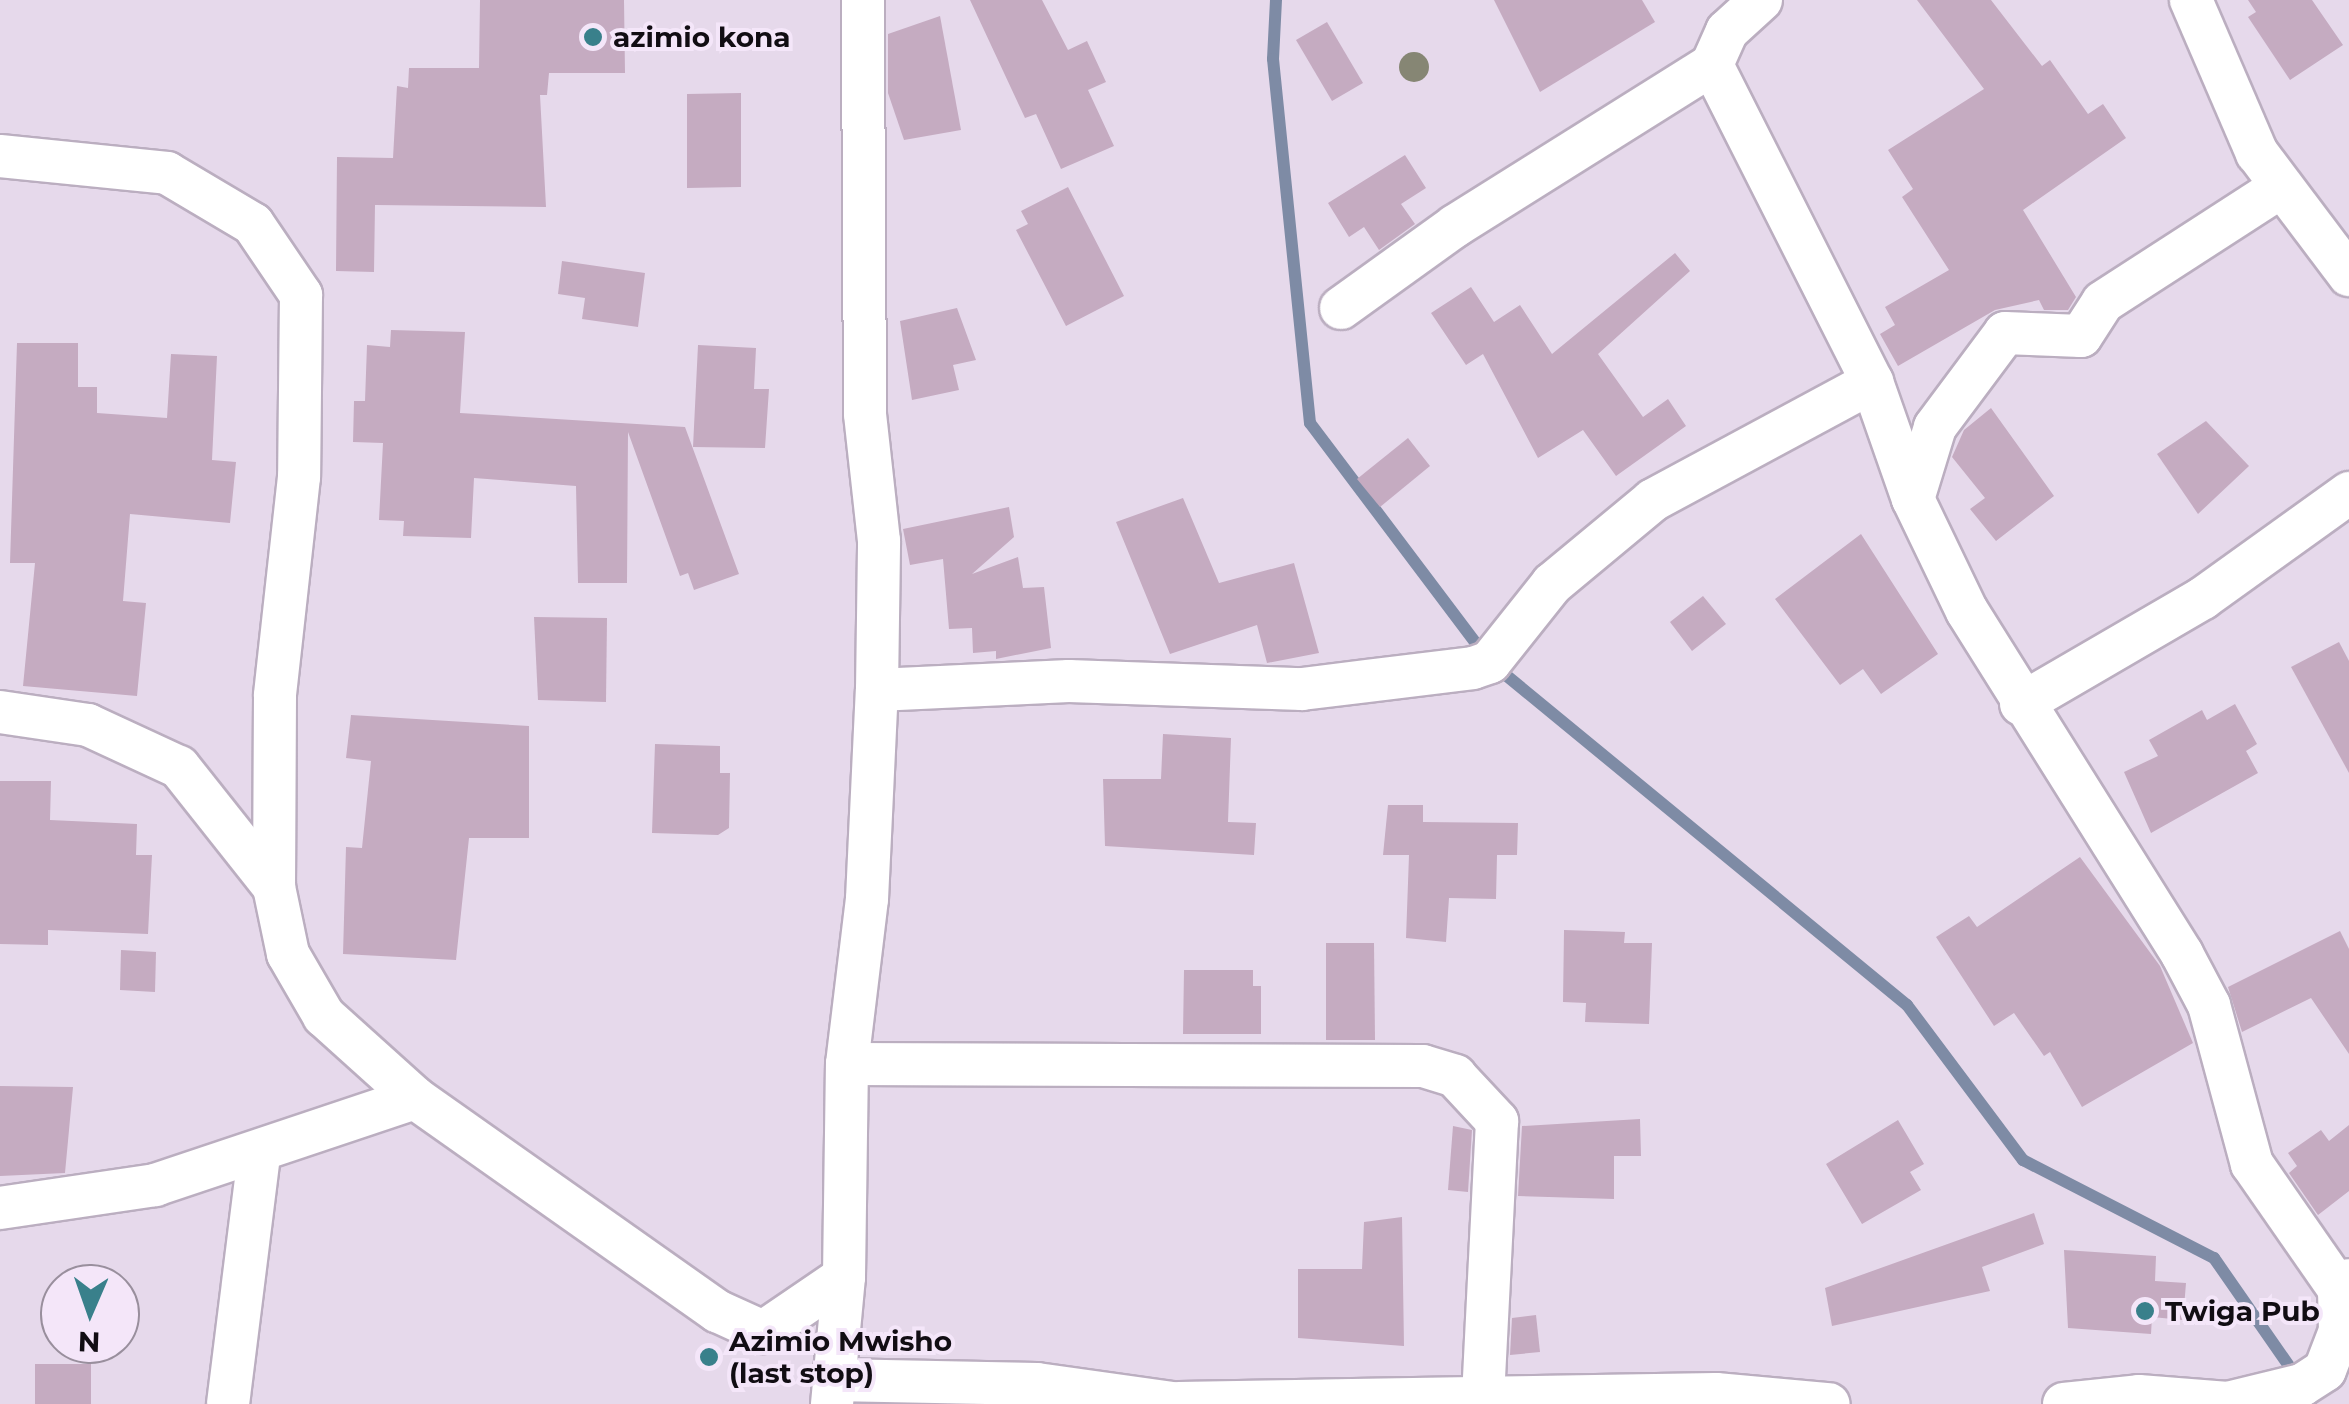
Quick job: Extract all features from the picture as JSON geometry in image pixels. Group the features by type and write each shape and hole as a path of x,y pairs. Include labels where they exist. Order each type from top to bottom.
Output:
{"street":[{"path":"863,0 865,414 879,541 877,690 867,900 847,1064 844,1277 833,1392 1037,1384 1180,1404 1483,1394 1716,1394 1829,1404"},
{"path":"1340,308 1455,226 1712,65 1727,31 1761,0"},
{"path":"2191,0 2280,188 2348,272"},
{"path":"1712,65 1872,382 1913,499 2021,704 2182,954 2209,1005 2252,1164 2344,1285 2337,1372 2274,1396 2196,1403 2138,1396 2064,1404"},
{"path":"0,156 167,173 254,224 302,296 299,477 275,696 274,886 288,954 324,1016 414,1098 716,1311 763,1332 844,1277"},
{"path":"1913,499 1936,427 2005,333 2080,336 2103,302 2280,188"},
{"path":"877,690 1068,681 1302,689 1380,685 1474,668 1490,662 1552,584 1652,500 1872,382"},
{"path":"2021,704 2203,598 2349,493"},
{"path":"0,712 88,725 179,767 274,886"},
{"path":"847,1064 1423,1066 1455,1076 1497,1121 1483,1394"},
{"path":"0,1208 155,1186 258,1156 329,1121 414,1098"},
{"path":"228,1404 258,1156"}],"building":[{"path":"480,0 624,0 625,73 549,73 547,95 540,95 546,207 375,205 374,272 336,271 337,157 393,158 397,86 408,88 409,68 479,68"},
{"path":"970,0 1042,0 1068,50 1087,41 1106,82 1088,90 1114,146 1061,169 1036,114 1025,118"},
{"path":"1494,0 1642,0 1655,22 1540,92"},
{"path":"1917,0 1991,0 2042,66 2050,60 2088,114 2103,104 2126,138 2023,210 2076,297 2068,310 2044,310 2039,300 1995,310 1898,366 1880,334 1895,325 1885,307 1949,270 1902,197 1913,189 1888,150 1984,89"},
{"path":"2248,0 2312,0 2343,45 2290,80 2248,17 2256,12"},
{"path":"940,16 961,130 904,140 888,93 888,34"},
{"path":"1327,22 1363,83 1332,101 1296,40"},
{"path":"741,93 741,187 687,188 687,94"},
{"path":"1405,155 1426,188 1401,204 1415,224 1379,250 1364,227 1349,237 1328,203"},
{"path":"1068,187 1124,296 1066,326 1016,230 1028,224 1021,211"},
{"path":"1675,253 1690,271 1598,354 1643,417 1668,399 1686,426 1616,476 1583,430 1538,458 1483,354 1466,365 1431,313 1471,287 1494,322 1520,305 1552,354"},
{"path":"562,261 645,273 638,327 582,319 585,298 558,294"},
{"path":"957,308 976,360 953,365 959,390 912,400 900,321"},
{"path":"391,330 465,332 460,413 685,427 739,574 694,590 688,573 680,576 628,432 627,583 578,583 576,486 474,478 471,538 403,536 404,521 379,520 383,443 353,442 354,401 365,401 367,345 390,347"},
{"path":"17,343 78,343 78,387 97,387 97,413 167,418 171,354 217,356 212,460 236,462 230,523 130,514 123,601 146,603 137,696 23,686 35,563 10,563"},
{"path":"698,345 756,348 754,389 769,389 765,448 693,447"},
{"path":"1991,408 2054,496 1996,541 1970,509 1985,498 1952,457 1964,430"},
{"path":"2206,421 2249,466 2198,514 2157,454"},
{"path":"1408,438 1430,466 1380,507 1357,479"},
{"path":"1183,498 1219,583 1294,563 1319,653 1267,663 1257,625 1170,654 1116,522"},
{"path":"1009,507 1014,537 972,574 1018,557 1023,588 1044,587 1051,648 996,659 996,651 973,653 972,628 949,629 943,559 910,565 903,529"},
{"path":"1861,534 1938,654 1881,694 1863,669 1840,685 1775,599"},
{"path":"1703,596 1726,624 1692,651 1670,622"},
{"path":"534,617 607,618 606,702 538,700"},
{"path":"2339,642 2349,661 2349,773 2291,667"},
{"path":"2235,704 2257,744 2246,751 2258,773 2151,833 2124,772 2158,756 2149,740 2202,710 2207,720"},
{"path":"351,715 529,726 529,838 469,838 456,960 343,954 346,847 362,848 371,761 346,758"},
{"path":"1163,734 1231,738 1228,822 1256,823 1254,855 1105,846 1103,779 1161,779"},
{"path":"655,744 720,746 720,773 730,773 729,828 718,835 652,833"},
{"path":"0,781 51,781 50,820 137,824 136,855 152,855 148,934 48,930 48,945 0,944"},
{"path":"1388,805 1423,805 1423,822 1518,823 1517,855 1497,855 1496,899 1449,898 1446,942 1406,938 1409,855 1383,855"},
{"path":"2080,857 2160,966 2193,1043 2082,1107 2050,1052 2044,1056 2014,1013 1994,1026 1936,937 1969,916 1977,927"},
{"path":"1564,930 1625,932 1624,943 1652,943 1649,1024 1585,1022 1586,1003 1563,1002"},
{"path":"2340,931 2349,949 2349,1054 2311,998 2242,1032 2228,987"},
{"path":"1326,943 1374,943 1375,1040 1326,1040"},
{"path":"121,950 156,952 155,992 120,990"},
{"path":"1184,970 1253,970 1253,986 1261,986 1261,1034 1183,1034"},
{"path":"0,1086 73,1087 65,1173 0,1176"},
{"path":"1640,1119 1641,1156 1614,1156 1614,1199 1518,1196 1522,1126"},
{"path":"1898,1120 1924,1164 1910,1172 1921,1190 1862,1224 1826,1164"},
{"path":"2349,1125 2349,1191 2318,1215 2289,1173 2297,1166 2288,1153 2321,1130 2329,1141"},
{"path":"1453,1126 1472,1130 1468,1192 1448,1190"},
{"path":"2034,1213 2044,1244 1982,1267 1990,1291 1832,1326 1825,1288"},
{"path":"1402,1217 1404,1346 1298,1338 1298,1269 1362,1269 1364,1222"},
{"path":"2064,1250 2156,1256 2155,1281 2186,1283 2183,1320 2152,1317 2151,1334 2068,1328"},
{"path":"1536,1315 1540,1352 1510,1355 1512,1318"},
{"path":"35,1364 91,1364 91,1404 35,1404"}],"waterway":[{"path":"1276,0 1273,59 1310,423 1490,662 1907,1005 2023,1160 2214,1258 2298,1379"}],"place":[{"name":"azimio kona","path":"593,37"},
{"name":"Twiga Pub","path":"2145,1311"},
{"name":"Azimio Mwisho (last stop)","path":"709,1357"}]}
